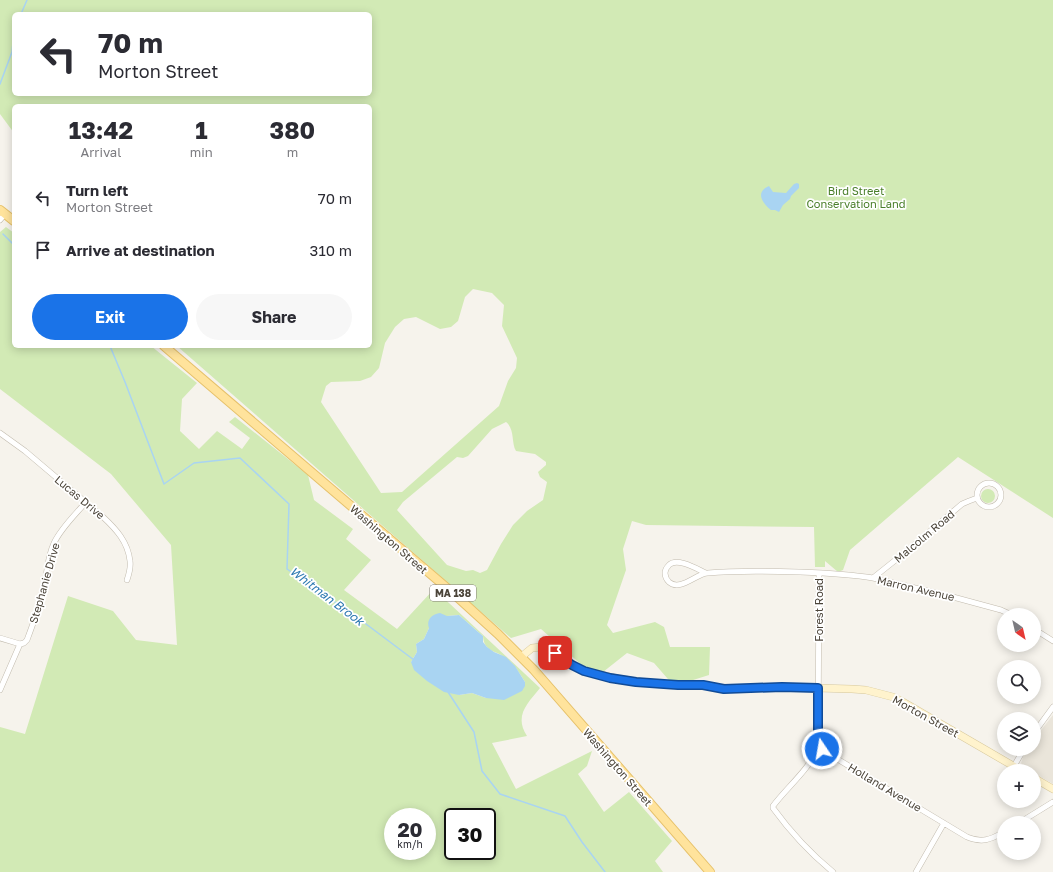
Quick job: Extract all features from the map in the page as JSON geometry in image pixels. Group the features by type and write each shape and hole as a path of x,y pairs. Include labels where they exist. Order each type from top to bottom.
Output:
{"main road":[{"path":"2,215 12,220"},
{"name":"Washington Street","path":"166,348 464,603 498,634 548,686 710,872"}],"street":[{"name":"Lucas Drive","path":"0,433 25,451 116,529 125,544 130,561 130,569 127,580"},
{"path":"987,483 996,484 1001,491 1001,499 992,507 985,507 981,505 977,498 980,486 987,483"},
{"name":"Malcolm Road","path":"873,578 962,504 977,498"},
{"name":"Stephanie Drive","path":"0,690 20,644 27,640 44,588 48,563 53,545 59,534 86,502"},
{"name":"Forest Road","path":"706,573 677,562 668,566 665,573 669,582 678,585 706,573 764,571 819,573 818,688"},
{"name":"Marron Avenue","path":"819,573 873,578 997,609"},
{"path":"1041,633 1053,641"},
{"path":"0,638 20,644"},
{"name":"Morton Street","path":"521,657 537,646 555,653 572,665 584,671 610,678 636,682 703,685 724,689 782,687 866,690 893,697 903,702 1011,764"},
{"path":"818,688 819,746 815,756 806,768 772,806 790,830 832,872"},
{"path":"1041,724 1052,709"},
{"name":"Holland Avenue","path":"819,746 829,754 967,837 986,840 997,836"},
{"path":"1041,782 1053,789"},
{"path":"1030,816 1053,802"},
{"path":"916,872 944,823"}],"shaded area":[{"path":"1053,715 1053,784 1041,777 1041,764 1021,763 1023,756 1041,756 1041,730"}],"green space":[{"name":"Bird Street Conservation Land","path":"0,0 1053,0 1053,518 958,457 850,550 843,570 838,572 825,561 825,567 815,567 814,527 646,525 632,521 623,549 626,570 607,625 613,633 655,622 664,627 670,647 710,647 709,675 674,686 654,663 627,653 603,672 584,667 541,629 511,638 179,348 372,348 372,104 12,104 12,130 0,114","holes":["473,289 492,293 504,305 502,326 517,358 516,368 508,381 499,406 402,492 381,493 321,402 326,386 331,382 360,381 371,377 379,368 385,343 395,327 404,319 416,317 440,329 451,327 458,321 465,297","506,422 511,428 516,451 535,454 546,462 546,465 538,472 540,477 547,482 543,500 527,511 513,525 487,570 480,573 473,570 466,571 447,565 397,510 403,502 457,457 463,458 468,456 492,429"]},
{"path":"6,227 12,232 12,348 153,348 197,383 182,399 180,431 199,449 217,431 242,449 250,438 229,422 235,417 308,475 314,500 353,529 346,539 371,560 344,590 397,629 434,589 540,688 527,705 522,716 523,729 527,736 492,743 516,789 592,751 587,766 578,774 604,812 629,792 672,841 655,861 663,872 0,872 0,727 25,734 68,596 113,611 136,640 177,645 171,545 111,474 0,389 0,232","holes":["459,615 483,636 484,642 488,648 510,661 525,682 486,698 472,693 459,695 411,662 417,652 416,644 424,639 429,628 447,616"]},
{"path":"988,489 993,491 995,496 993,501 988,503 983,501 981,496 983,491"}],"water":[{"path":"794,184 799,184 799,188 783,205 779,212 771,210 761,198 762,191 769,186 773,192 786,193"},
{"path":"440,613 447,616 459,615 483,636 483,642 487,647 506,657 515,666 525,682 525,686 522,691 504,700 486,698 472,693 459,695 444,692 414,670 411,662 417,652 416,644 424,639 429,628 428,622 430,618"}],"waterway":[{"name":"Whitman Brook","path":"22,12 27,0"},
{"name":"Whitman Brook","path":"0,84 12,52"},
{"name":"Whitman Brook","path":"3,234 12,243"},
{"name":"Whitman Brook","path":"111,348 164,484 194,463 240,458 289,504 287,569 358,618 414,660"},
{"name":"Whitman Brook","path":"448,692 474,732 482,771 500,794 565,816 582,842 605,872"}],"route":[{"path":"555,653 576,668 592,674 636,682 703,685 724,689 782,687 818,688 818,742 822,749"}]}
